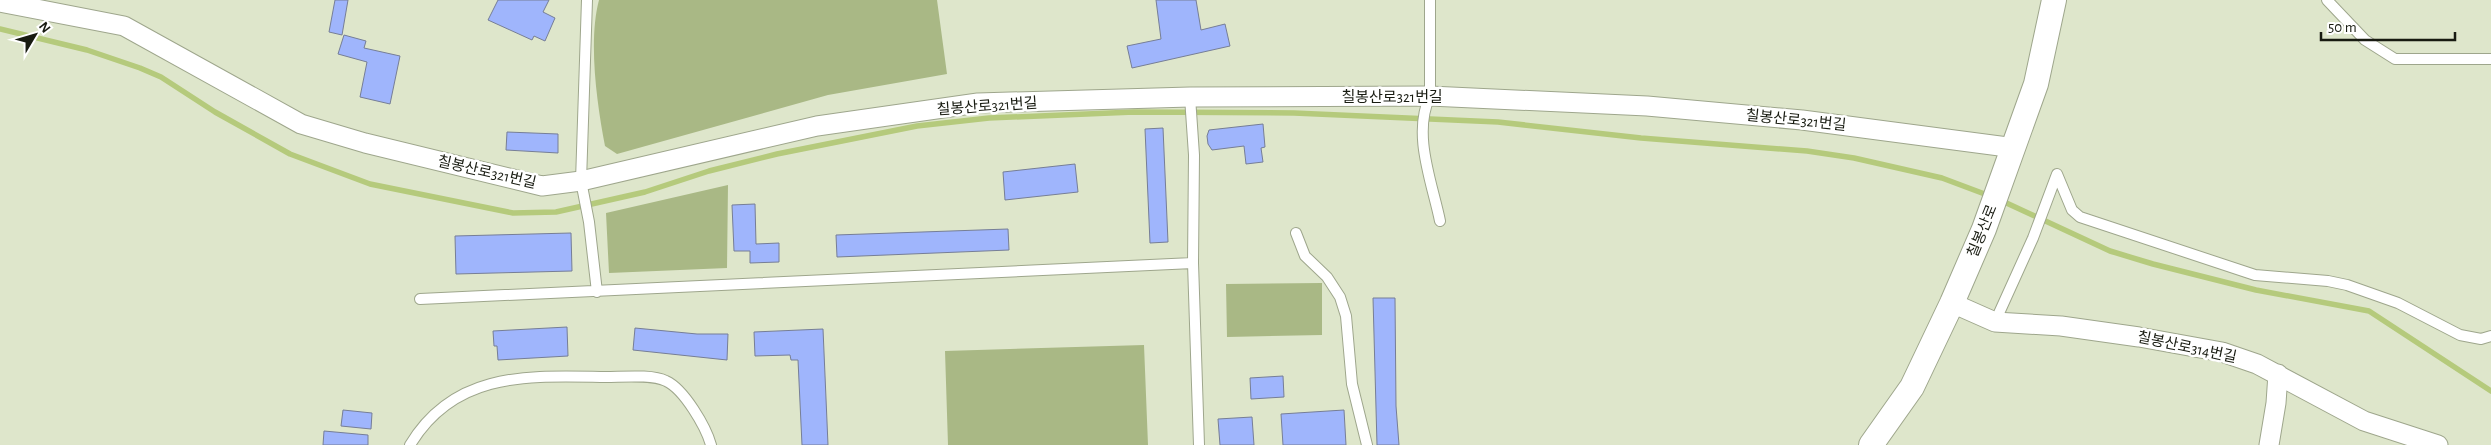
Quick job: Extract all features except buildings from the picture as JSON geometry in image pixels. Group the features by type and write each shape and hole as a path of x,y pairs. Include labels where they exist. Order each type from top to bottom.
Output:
{"street":[{"name":"칠봉산로","path":"1871,445 1912,387 1952,303 1984,229 2036,84 2054,0"},
{"name":"칠봉산로321번길","path":"0,2 124,26 301,124 366,143 542,186 581,181 817,126 968,104 1190,97 1647,106 1802,120 2014,148"},
{"name":"칠봉산로314번길","path":"1952,303 1995,322 2061,326 2222,352 2257,364 2278,374 2364,421 2438,445"},
{"path":"2269,445 2276,403 2278,374"}],"lane":[{"path":"587,0 581,181 589,222 597,292"},
{"path":"1430,0 1427,102 1421,132 1440,221"},
{"path":"2328,0 2365,40 2395,59 2491,58"},
{"path":"1190,97 1193,127 1193,263 1199,445"},
{"path":"1995,322 2033,238 2057,174 2072,210 2080,218 2255,275 2328,281 2347,285 2398,303 2460,335 2481,339 2491,336"},
{"path":"1296,233 1305,256 1327,277 1340,297 1346,316 1352,384 1367,445"},
{"path":"420,299 1193,263"},
{"path":"410,445 420,429 468,390 530,376 540,376 646,377 666,380 686,398 711,445"}],"green space":[{"path":"599,0 937,0 947,74 828,95 617,154 605,146 599,111 595,73 594,34"},
{"path":"728,185 727,268 609,273 606,213"},
{"path":"1322,283 1322,335 1227,337 1226,284"},
{"path":"1144,345 1148,445 948,445 945,351"}],"waterway":[{"path":"0,29 87,50 140,68 161,77 215,112 290,154 370,184 513,213 556,212 645,192 709,171 777,154 917,126 989,118 1134,112 1294,113 1498,122 1641,138 1807,151 1854,158 1942,178 1990,196"},
{"path":"2000,200 2110,251 2153,264 2256,290 2369,311 2491,391"}]}
